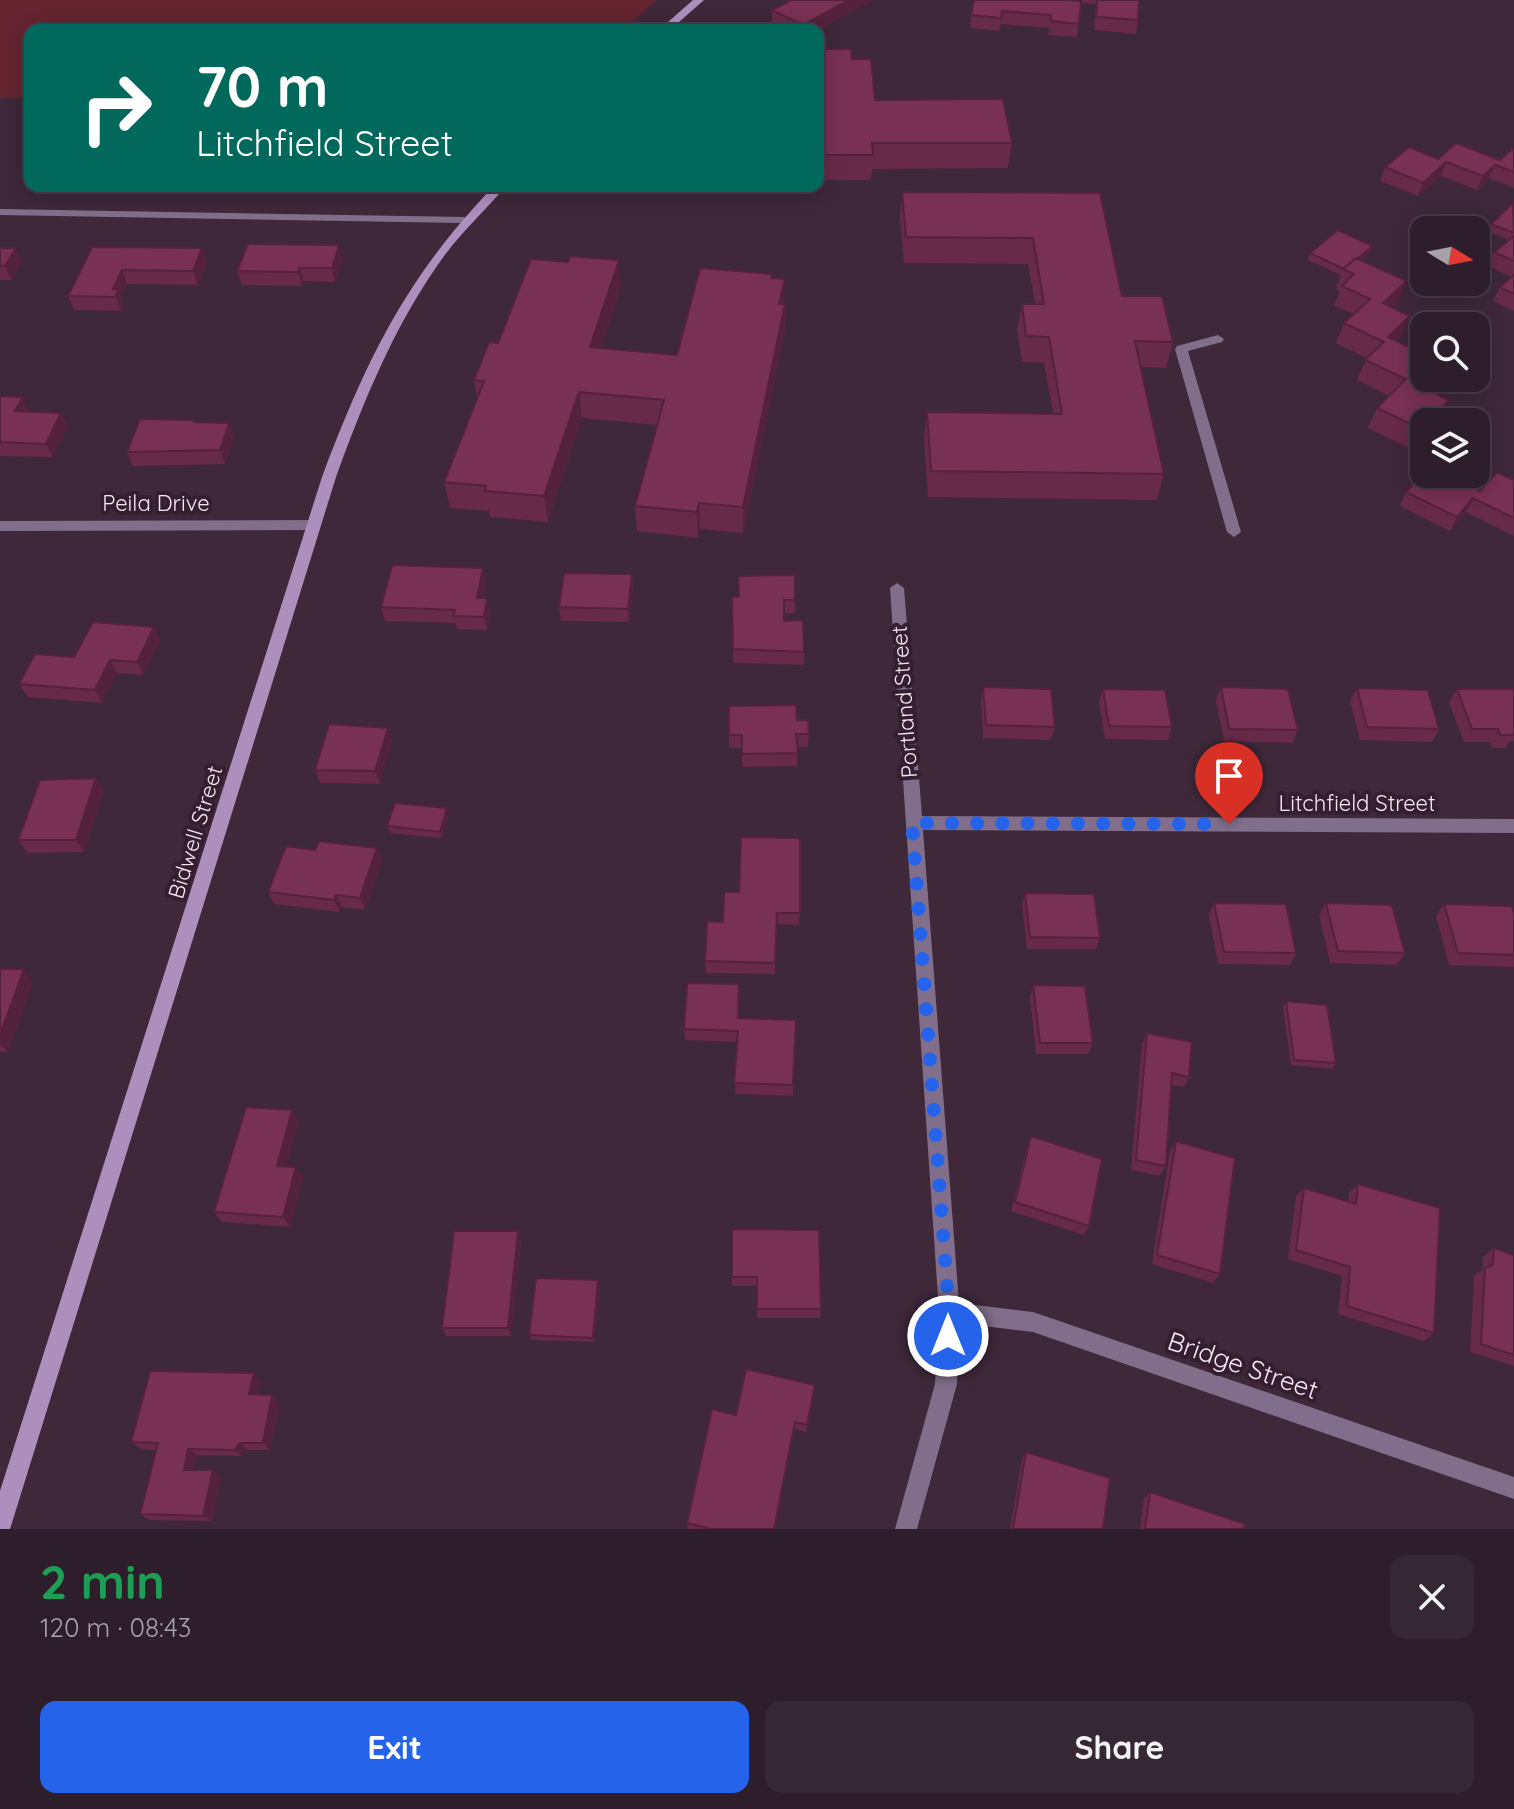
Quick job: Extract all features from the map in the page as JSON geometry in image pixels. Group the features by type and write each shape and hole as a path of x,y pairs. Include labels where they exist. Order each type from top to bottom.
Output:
{"street":[{"path":"671,24 699,0"},
{"name":"Bidwell Street","path":"0,1526 312,525 357,397 412,290 464,220 494,192"},
{"path":"0,212 464,220"},
{"path":"1218,339 1181,349 1234,532"},
{"name":"Peila Drive","path":"0,526 312,525"},
{"name":"Portland Street","path":"897,588 949,1312 946,1384 906,1529"},
{"name":"Litchfield Street","path":"912,823 1514,826"},
{"name":"Bridge Street","path":"949,1312 1033,1322 1514,1488"}],"shaded area":[{"path":"0,0 657,0 630,24 24,24 24,98 0,98"}],"building":[{"path":"791,0 849,0 805,24 772,10"},
{"path":"974,0 1081,1 1079,24 1051,21 1051,15 1002,11 1001,18 971,15"},
{"path":"1097,0 1139,0 1138,20 1096,17"},
{"path":"824,49 851,49 852,59 871,59 875,100 1003,99 1012,143 872,143 873,155 824,155"},
{"path":"1456,143 1500,160 1514,150 1514,172 1495,165 1483,176 1446,162 1423,183 1385,167 1409,147 1438,159"},
{"path":"902,192 1100,193 1122,296 1162,296 1173,342 1135,341 1164,474 931,471 927,412 1062,414 1049,337 1026,336 1022,304 1044,304 1033,238 906,237"},
{"path":"1513,203 1514,233 1491,224"},
{"path":"1338,230 1373,246 1344,269 1310,253"},
{"path":"1514,236 1514,261 1494,252"},
{"path":"248,244 339,245 332,268 300,268 298,272 237,271"},
{"path":"92,247 202,248 193,271 122,270 113,289 118,289 115,297 68,296"},
{"path":"0,248 16,248 5,266 0,266"},
{"path":"570,256 619,260 590,347 677,355 700,268 772,274 771,278 785,279 779,304 785,304 743,507 699,503 697,512 635,506 664,400 579,392 544,496 485,491 486,486 444,482 484,381 474,380 489,342 498,343 531,259 568,262"},
{"path":"1356,258 1407,281 1383,303 1410,316 1388,337 1410,347 1410,392 1432,392 1449,400 1441,408 1410,408 1410,424 1377,408 1406,379 1365,360 1384,342 1344,323 1370,299 1342,286 1354,274 1343,269"},
{"path":"1514,275 1514,294 1500,287"},
{"path":"0,396 23,397 15,411 61,413 46,444 0,442"},
{"path":"140,419 229,423 220,450 127,452"},
{"path":"1497,472 1514,480 1514,518 1473,498 1457,517 1406,492 1410,488 1474,488 1480,491 1490,488 1490,480"},
{"path":"392,565 483,568 477,598 487,598 484,617 453,616 455,610 381,607"},
{"path":"564,573 632,574 628,609 559,607"},
{"path":"795,575 795,600 784,600 784,621 803,620 804,652 733,649 732,597 739,597 738,576"},
{"path":"93,622 154,627 137,662 110,660 95,690 19,684 35,654 74,657"},
{"path":"983,687 1051,689 1055,727 986,725"},
{"path":"1221,687 1288,689 1298,730 1229,729"},
{"path":"1357,688 1428,690 1439,729 1367,727"},
{"path":"1103,689 1165,690 1172,727 1109,726"},
{"path":"1457,689 1514,689 1514,735 1500,735 1498,729 1472,729"},
{"path":"796,705 797,720 808,720 809,734 796,734 798,753 742,754 742,735 729,735 729,706"},
{"path":"329,724 388,728 375,771 315,770"},
{"path":"96,778 76,840 18,840 40,780"},
{"path":"395,803 447,808 440,832 387,826"},
{"path":"741,837 800,838 800,913 777,913 775,963 705,961 707,921 723,922 724,892 739,892"},
{"path":"319,841 377,848 360,898 336,895 334,900 268,892 286,846 315,850"},
{"path":"1025,893 1094,894 1100,938 1030,937"},
{"path":"1214,903 1286,904 1296,953 1224,952"},
{"path":"1326,903 1392,905 1405,953 1338,951"},
{"path":"1444,904 1512,906 1514,955 1458,953"},
{"path":"0,969 24,969 0,1035"},
{"path":"687,983 739,984 738,1018 796,1020 793,1085 734,1083 738,1031 684,1029"},
{"path":"1033,985 1085,986 1093,1043 1040,1043"},
{"path":"1286,1001 1327,1005 1336,1063 1294,1060"},
{"path":"1147,1033 1192,1042 1189,1077 1172,1073 1166,1166 1136,1160"},
{"path":"246,1107 292,1110 277,1166 296,1167 283,1217 214,1212"},
{"path":"1031,1136 1102,1159 1089,1226 1015,1202"},
{"path":"1176,1141 1235,1158 1220,1274 1157,1255"},
{"path":"1358,1184 1440,1208 1434,1333 1347,1306 1350,1267 1296,1250 1304,1188 1356,1204"},
{"path":"732,1229 819,1230 821,1309 757,1309 757,1277 732,1277"},
{"path":"454,1231 518,1231 508,1328 442,1328"},
{"path":"1494,1248 1514,1255 1514,1355 1481,1344 1485,1268 1493,1265"},
{"path":"536,1278 598,1280 593,1338 529,1335"},
{"path":"746,1369 815,1385 807,1425 795,1422 774,1529 711,1529 687,1523 712,1409 736,1415"},
{"path":"150,1371 254,1373 249,1394 272,1395 263,1443 240,1443 234,1450 188,1449 184,1470 213,1470 203,1516 140,1514 158,1443 131,1442"},
{"path":"1026,1452 1110,1478 1103,1529 1013,1529"},
{"path":"1150,1492 1245,1524 1244,1529 1145,1529"}],"route":[{"path":"948,1336 949,1312 912,823 1229,824"}]}
